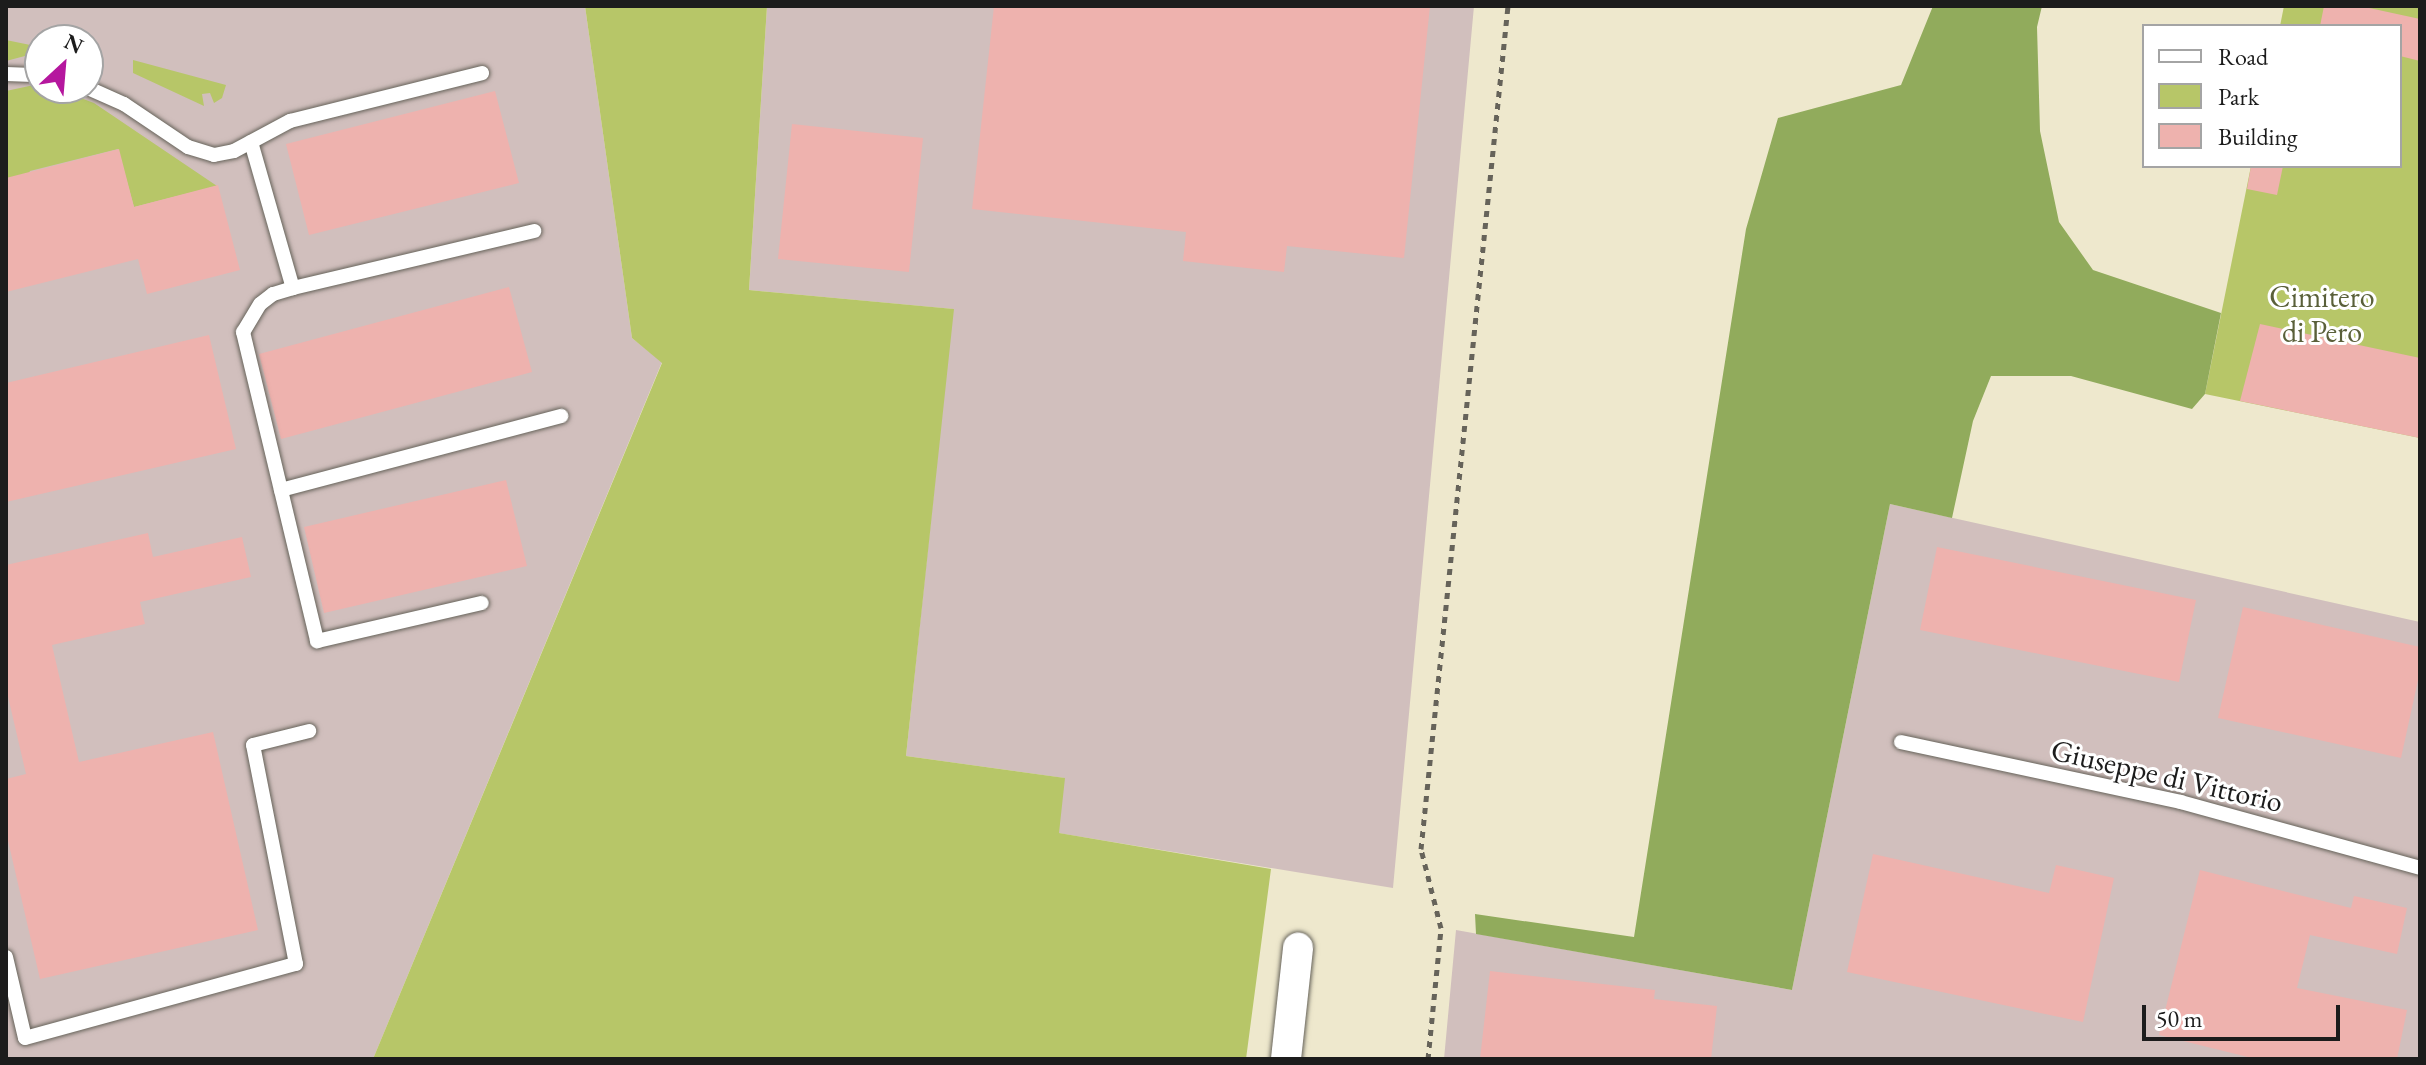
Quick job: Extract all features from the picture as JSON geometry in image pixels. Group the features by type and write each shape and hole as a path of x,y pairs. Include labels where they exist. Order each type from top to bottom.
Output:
{"street":[{"path":"1286,1059 1298,948"}],"lane":[{"path":"104,95 124,104 188,147 214,155 234,151 290,121 482,73"},
{"path":"251,142 293,288"},
{"path":"482,603 317,641 243,332 260,304 273,294 534,231"},
{"path":"281,490 561,416"},
{"path":"6,957 25,1038 296,964 253,745 309,731"},
{"name":"Giuseppe di Vittorio","path":"1901,742 2181,802 2420,868"}],"path":[{"path":"1428,1059 1441,928 1421,849 1508,6"}],"shaded area":[{"path":"6,6 585,6 632,338 662,362 373,1059 6,1059"},
{"path":"767,6 1474,6 1393,888 1058,833 1064,778 906,756 953,309 749,290"},
{"path":"1890,504 2420,622 2420,1059 1444,1059 1456,930 1792,990"}],"green space":[{"path":"585,6 767,6 749,290 954,309 906,756 1065,778 1059,833 1271,869 1246,1059 373,1059 662,363 632,338"},
{"path":"1933,6 2042,6 2037,27 2040,131 2059,222 2093,270 2221,313 2205,394 2192,409 2071,376 1991,376 1973,421 1952,518 1890,504 1792,990 1476,934 1475,914 1634,937 1746,229 1778,118 1901,85"},
{"name":"Cimitero di Pero","path":"2284,6 2420,6 2420,438 2205,394 2251,168 2402,168 2402,24 2280,24"},
{"path":"6,40 24,44 24,56 6,61"},
{"path":"133,60 226,85 222,98 214,103 210,93 202,94 204,106 133,73"},
{"path":"24,87 24,104 95,104 217,186 134,207 118,149 30,171 6,215 6,91"}],"building":[{"path":"994,6 1430,6 1404,258 1287,246 1284,272 1183,261 1186,232 972,209"},
{"path":"2324,6 2360,6 2420,19 2420,61 2402,56 2402,24 2320,24"},
{"path":"495,91 519,183 309,235 286,144"},
{"path":"792,124 923,138 909,272 778,259"},
{"path":"119,149 134,207 218,185 240,270 147,294 138,259 6,292 6,178"},
{"path":"2251,168 2283,168 2277,195 2247,189"},
{"path":"509,287 532,372 281,439 259,354"},
{"path":"2260,324 2420,358 2420,438 2240,401"},
{"path":"209,335 236,449 6,502 6,383"},
{"path":"506,480 527,566 324,613 304,527"},
{"path":"148,533 153,557 242,537 251,577 140,602 145,624 52,645 79,762 213,732 258,930 40,979 6,832 6,779 26,774 6,688 6,565"},
{"path":"1937,547 2196,600 2179,682 1920,630"},
{"path":"2243,607 2420,647 2420,671 2401,758 2218,718"},
{"path":"1873,854 2049,893 2056,865 2114,878 2083,1022 1847,972"},
{"path":"2200,870 2351,908 2354,896 2407,908 2397,954 2310,935 2297,988 2407,1010 2397,1059 2256,1059 2159,1035"},
{"path":"1490,971 1655,990 1654,999 1717,1006 1711,1059 1480,1059"}]}
